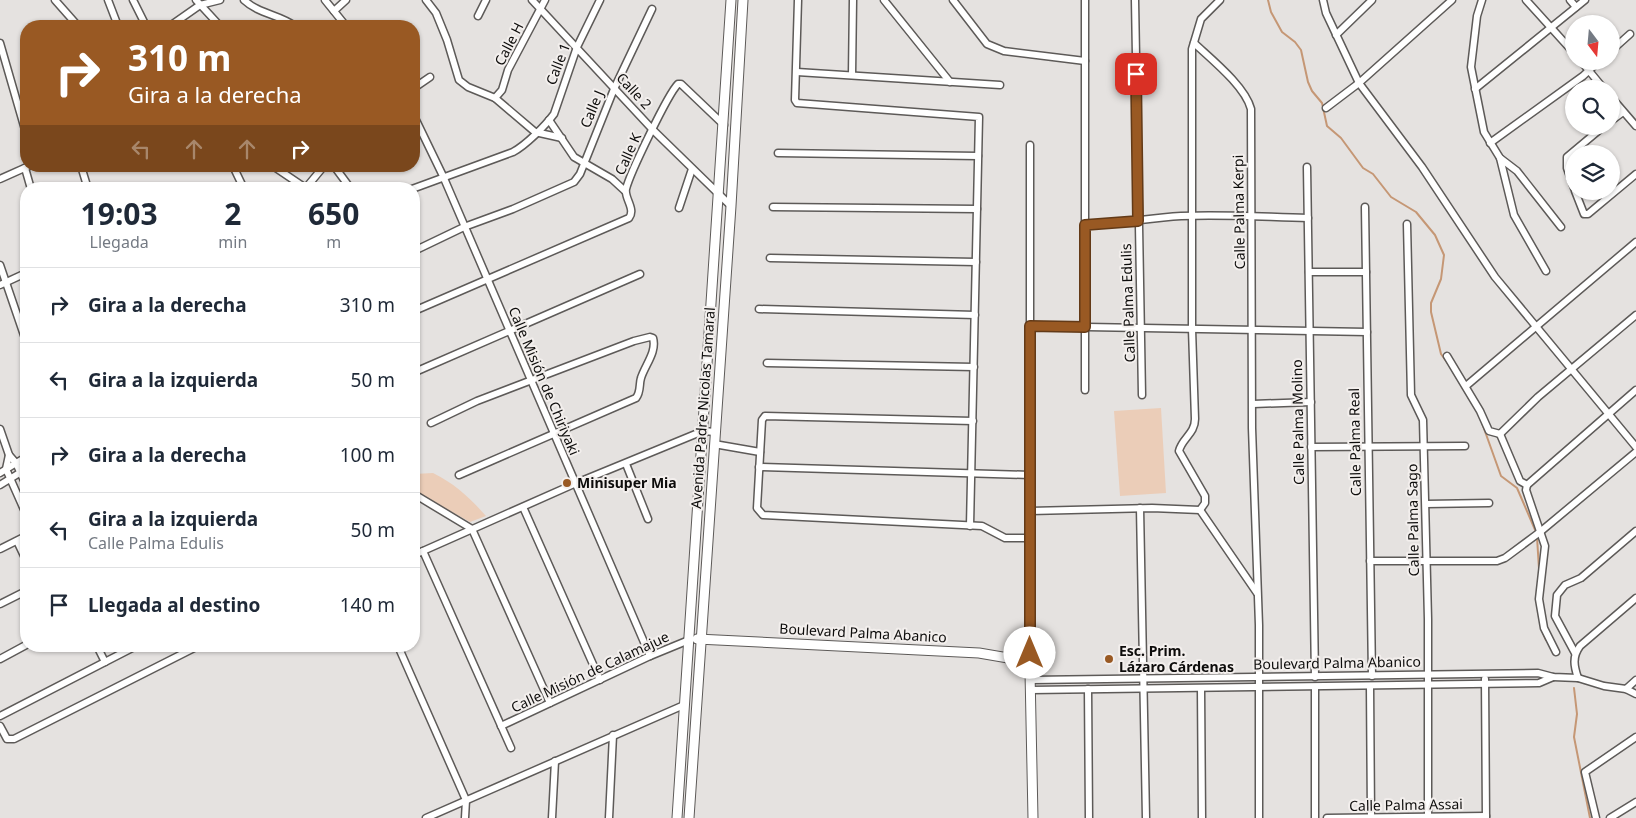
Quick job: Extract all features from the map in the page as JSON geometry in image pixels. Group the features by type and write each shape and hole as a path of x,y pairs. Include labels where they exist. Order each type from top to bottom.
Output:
{"street":[{"path":"55,0 73,20"},
{"path":"108,0 116,20"},
{"path":"133,0 143,20"},
{"path":"177,20 198,2 220,0"},
{"path":"244,0 259,12 283,20"},
{"path":"325,0 341,20"},
{"path":"334,11 346,0"},
{"path":"426,0 436,13 447,40 459,80 468,87 495,98 535,132 562,138"},
{"path":"478,16 486,0"},
{"name":"Calle 2","path":"532,0 653,130 731,206"},
{"name":"Calle H","path":"495,98 502,90 508,70 545,0"},
{"name":"Calle 1","path":"420,186 513,152 525,144 549,120 557,105 561,89 577,48 600,0"},
{"name":"Avenida Padre Nicolas Tamaral","path":"677,818 732,0"},
{"name":"Avenida Padre Nicolas Tamaral","path":"689,818 731,206 743,0"},
{"path":"798,0 795,100 798,103 979,117 970,526"},
{"path":"852,76 853,0"},
{"path":"884,0 950,82"},
{"path":"953,0 987,44 1004,52 1085,61"},
{"path":"1085,0 1086,390"},
{"name":"Calle Palma Edulis","path":"1135,0 1142,395"},
{"path":"1200,510 1205,496 1180,450 1180,445 1192,434 1195,426 1192,329 1192,49 1201,19 1220,0"},
{"path":"1323,0 1326,13 1359,83 1427,175 1495,277 1535,328 1636,448"},
{"path":"1336,34 1372,0"},
{"path":"1326,108 1359,83 1452,0"},
{"path":"1482,0 1477,16 1471,67 1484,132 1500,158 1517,171 1561,227"},
{"path":"1526,0 1565,43"},
{"path":"1570,0 1576,7"},
{"path":"1475,89 1585,0"},
{"path":"198,2 214,20"},
{"name":"Calle J","path":"420,249 464,227 574,182 584,164 614,89 652,9"},
{"path":"1620,43 1630,34"},
{"path":"0,43 20,103"},
{"name":"Calle Palma Kerpi","path":"1194,43 1224,70 1250,103 1252,428 1258,595 1258,688"},
{"path":"0,68 7,66"},
{"path":"1490,143 1589,70 1597,80"},
{"path":"797,72 1000,85"},
{"path":"420,84 430,77"},
{"name":"Calle K","path":"486,279 629,218 631,215 626,190 653,130 678,84 681,84 724,126"},
{"path":"1620,108 1636,126"},
{"path":"549,120 574,157 612,179 626,190"},
{"name":"Calle Misión de Chiriyaki","path":"420,128 443,176 530,382 650,656"},
{"path":"1582,145 1594,135"},
{"path":"1030,145 1030,676 1034,818"},
{"path":"778,153 978,156"},
{"path":"1500,158 1514,215 1521,231 1546,271"},
{"name":"Calle Palma Molino","path":"1307,167 1314,677"},
{"path":"678,208 692,169"},
{"path":"0,179 20,170"},
{"path":"282,172 297,182"},
{"path":"311,182 319,172"},
{"path":"1620,187 1636,174"},
{"path":"1578,200 1584,214 1588,214 1605,200"},
{"name":"Calle Palma Real","path":"1365,207 1367,446 1372,676"},
{"path":"773,208 977,209"},
{"path":"1085,225 1192,216 1308,218"},
{"name":"Calle Palma Sago","path":"1407,224 1411,395 1422,416 1424,446 1427,560 1428,817"},
{"path":"1466,386 1636,242"},
{"path":"770,258 976,262"},
{"path":"0,265 3,283 20,326"},
{"path":"1308,272 1366,272"},
{"path":"420,370 640,274"},
{"path":"3,283 20,276"},
{"path":"420,308 486,279"},
{"path":"759,309 975,315"},
{"path":"1500,434 1570,370 1636,315"},
{"path":"1030,326 1367,332"},
{"path":"431,423 477,402 634,341 653,338 654,342 650,361 642,375 636,398 458,475"},
{"path":"1447,356 1466,386 1489,431 1500,434"},
{"path":"767,363 974,367"},
{"path":"1556,652 1544,628 1539,599 1545,546 1539,533 1526,490 1527,485 1636,390"},
{"path":"1253,404 1311,402"},
{"path":"973,421 768,416 762,420 757,508 763,515 982,526 1005,538 1030,538"},
{"path":"0,429 8,455 6,469 20,500"},
{"path":"420,552 574,484 703,431 715,432"},
{"path":"1500,434 1520,481 1527,485"},
{"path":"714,444 760,452"},
{"path":"1311,447 1466,446"},
{"path":"1370,561 1497,561 1505,558 1531,537 1539,533 1636,452"},
{"path":"8,455 20,467"},
{"path":"0,473 20,461"},
{"path":"626,464 648,519"},
{"path":"759,467 1030,475"},
{"path":"0,485 20,472"},
{"path":"420,498 472,529 550,703"},
{"path":"1426,504 1490,503"},
{"path":"523,507 600,680"},
{"path":"1030,511 1140,508 1200,510"},
{"path":"1140,508 1145,679 1146,818"},
{"path":"1200,510 1258,595"},
{"path":"1578,678 1575,668 1575,653 1555,616 1556,595 1565,585 1582,578 1636,531"},
{"path":"0,549 20,539"},
{"path":"17,541 20,547"},
{"path":"423,551 511,748"},
{"path":"0,604 20,593"},
{"path":"1575,653 1580,646 1636,598"},
{"name":"Boulevard Palma Abanico","path":"689,640 701,638 979,653 1014,659 1030,676 1145,679 1538,673 1553,677 1578,678 1604,686 1626,689 1636,694"},
{"name":"Calle Misión de Calamajue","path":"501,726 650,656 689,640"},
{"path":"0,658 20,649"},
{"path":"101,652 105,662"},
{"path":"0,716 124,652"},
{"path":"0,726 7,739 14,739 186,652"},
{"path":"401,652 466,800 466,818"},
{"path":"1485,674 1486,817"},
{"name":"Boulevard Palma Abanico","path":"1031,690 1539,683 1553,677"},
{"path":"1626,689 1636,680"},
{"path":"1370,686 1371,818"},
{"path":"1315,687 1315,818"},
{"path":"1258,688 1259,818"},
{"path":"1088,689 1088,818"},
{"path":"1201,689 1202,818"},
{"path":"426,818 684,705"},
{"path":"609,818 613,735"},
{"path":"1596,818 1585,778 1586,772 1636,737"},
{"path":"552,818 555,761"},
{"path":"1610,818 1636,802"},
{"name":"Calle Palma Assai","path":"1326,818 1486,817"}],"shaded area":[{"path":"1161,408 1166,493 1120,496 1114,411"},
{"path":"433,473 448,482 474,503 486,516 470,522 420,494 420,474"}],"waterway":[{"path":"1268,0 1271,12 1282,32 1295,42 1301,50 1308,82 1312,91 1322,103 1327,126 1341,138 1363,168 1373,174 1391,197 1416,212 1435,235 1444,255 1441,279 1431,303 1431,312 1441,354 1449,365"},
{"path":"1468,397 1476,409"},
{"path":"1482,423 1501,476 1517,488 1536,532"},
{"path":"1537,537 1539,569"},
{"path":"1541,628 1546,640"},
{"path":"1574,688 1577,714 1574,737 1590,818"}],"place":[{"name":"Minisuper Mia","path":"567,483"},
{"name":"Esc. Prim. Lázaro Cárdenas","path":"1109,659"}],"route":[{"path":"1030,653 1030,326 1085,327 1085,225 1138,221 1136,74"}]}
